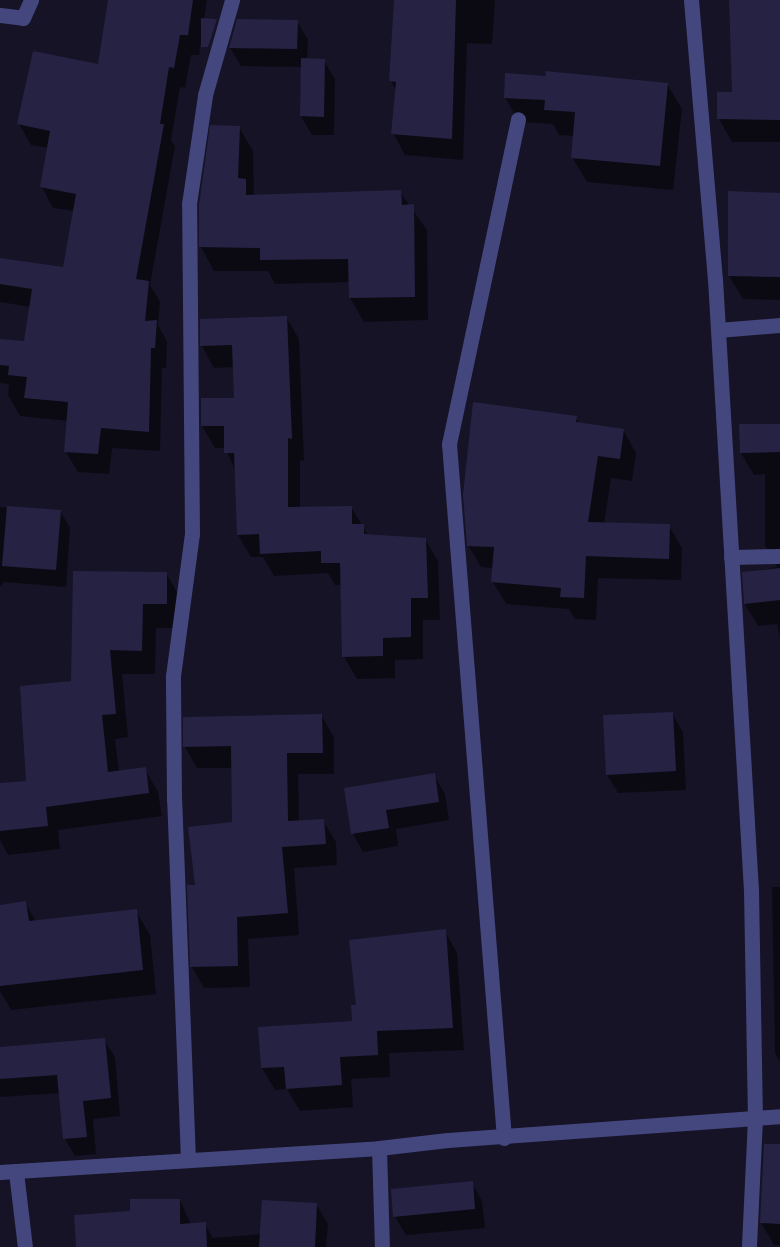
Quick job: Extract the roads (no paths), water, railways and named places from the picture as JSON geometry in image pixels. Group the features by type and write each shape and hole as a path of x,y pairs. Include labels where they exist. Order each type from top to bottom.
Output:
{"street":[{"path":"0,15 23,18 31,0"},
{"path":"188,1160 174,800 173,676 192,534 189,204 205,95 232,0"},
{"path":"691,0 718,330 751,890 755,1118 749,1247"},
{"path":"504,1138 449,444 518,119"},
{"path":"718,330 780,325"},
{"path":"731,557 780,556"},
{"path":"0,1172 380,1148 780,1116"},
{"path":"380,1148 382,1247"},
{"path":"16,1172 25,1247"}]}
